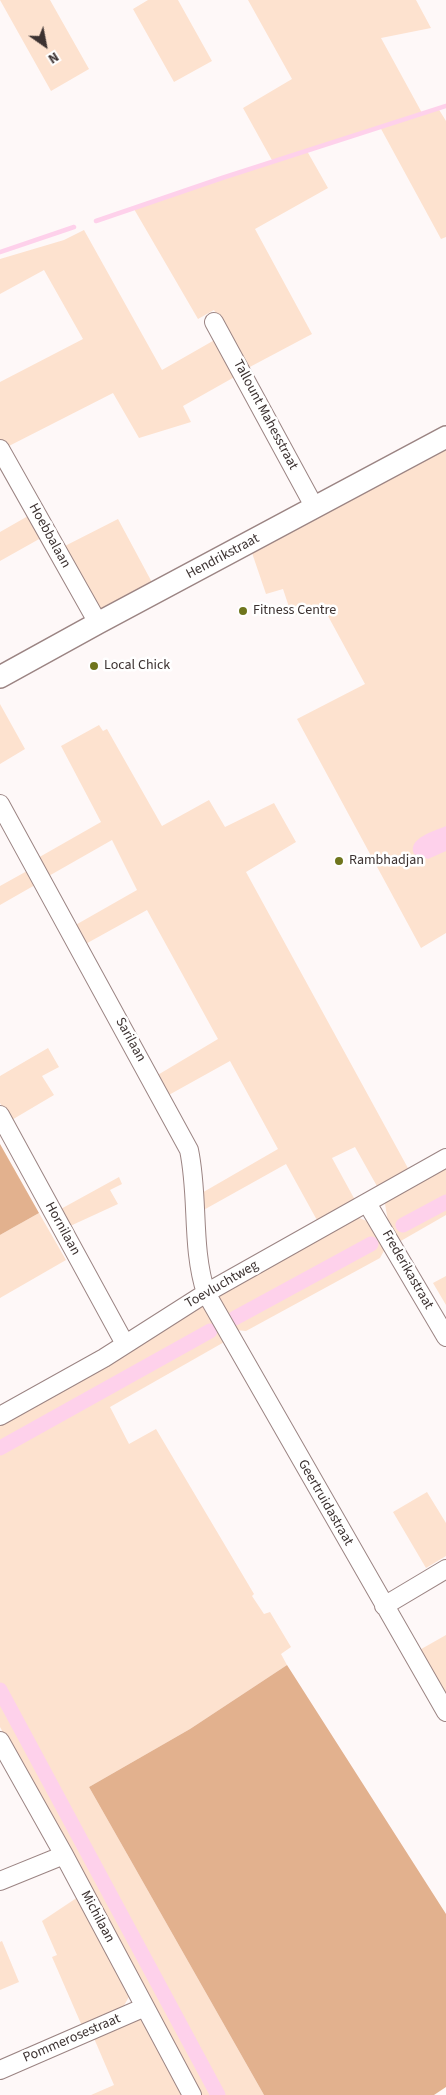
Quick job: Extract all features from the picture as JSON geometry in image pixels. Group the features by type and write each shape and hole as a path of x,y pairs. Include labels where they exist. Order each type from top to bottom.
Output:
{"street":[{"name":"Tallount Mahesstraat","path":"214,322 315,508"},
{"name":"Hendrikstraat","path":"0,677 446,437"},
{"name":"Hoebbalaan","path":"0,449 98,623"},
{"name":"Sarilaan","path":"0,804 189,1150 194,1172 198,1264 206,1293"},
{"name":"Hornilaan","path":"0,1115 125,1344"},
{"name":"Toevluchtweg","path":"0,1416 104,1358 206,1293 446,1158"},
{"name":"Frederikastraat","path":"367,1202 446,1337"},
{"name":"Geertruidastraat","path":"206,1293 446,1712"},
{"path":"384,1606 446,1569"},
{"name":"Michilaan","path":"0,1741 64,1855 192,2095"},
{"path":"0,1881 64,1855"},
{"name":"Pommerosestraat","path":"0,2070 145,2007"}],"shaded area":[{"path":"0,0 50,0 89,69 51,91"},
{"path":"148,0 178,0 212,61 174,82 133,9"},
{"path":"248,0 416,0 431,28 381,38 422,113 438,108 446,121 446,237 441,239 380,127 307,151 328,188 255,229 312,334 246,369 214,310 198,319 134,209 273,162 243,108 292,79"},
{"path":"84,230 162,370 218,338 238,375 183,406 191,422 139,438 113,393 5,448 0,440 0,382 83,339 44,270 0,294 0,259 64,240"},
{"path":"446,445 446,933 421,948 297,719 365,684 322,605 292,616 283,589 266,594 251,550"},
{"path":"28,516 41,538 0,561 0,532"},
{"path":"118,519 155,588 99,614 61,548"},
{"path":"0,704 25,749 0,764"},
{"path":"99,725 103,731 107,729 162,826 209,800 225,827 274,803 296,842 246,872 409,1170 378,1188 355,1147 332,1158 355,1200 318,1222 286,1164 200,1212 200,1194 278,1149 230,1061 167,1096 156,1076 218,1039 147,910 82,946 72,927 137,890 112,840 47,877 36,859 101,822 61,746"},
{"path":"446,826 446,851 428,859 414,854 414,844 418,839"},
{"path":"27,871 35,885 0,905 0,886"},
{"path":"48,1048 59,1067 42,1076 54,1095 10,1121 0,1103 0,1076"},
{"path":"0,1144 39,1213 0,1235"},
{"path":"446,1164 446,1215 399,1242 389,1227 385,1204 389,1198"},
{"path":"119,1177 122,1184 110,1190 118,1204 68,1227 59,1210"},
{"path":"39,1213 66,1260 0,1298 0,1235"},
{"path":"357,1217 369,1222 386,1247 380,1258 246,1331 235,1330 218,1299 218,1294"},
{"path":"446,1276 446,1305 433,1283"},
{"path":"202,1305 207,1308 226,1341 110,1407 129,1444 156,1429 254,1594 252,1596 264,1614 270,1612 291,1647 281,1654 287,1665 190,1729 89,1787 264,2095 199,2095 0,1727 0,1422"},
{"path":"427,1492 446,1523 446,1556 426,1568 393,1512"},
{"path":"446,1635 446,1702 416,1652"},
{"path":"287,1665 446,1914 446,2087 434,2095 264,2095 89,1787 190,1729"},
{"path":"78,1897 130,1995 122,2009 82,2026 52,1957 57,1955 42,1921"},
{"path":"2,1941 19,1982 0,1990 0,1942"},
{"path":"141,2015 184,2095 91,2095 114,2085 93,2036"}],"waterway":[{"path":"96,221 222,178 446,106"},
{"path":"0,252 74,227"},
{"path":"403,1225 446,1202"},
{"path":"235,1318 371,1244"},
{"path":"0,1448 210,1331"},
{"path":"0,1690 218,2095"}],"place":[{"name":"Fitness Centre","path":"243,611"},
{"name":"Local Chick","path":"94,666"},
{"name":"Rambhadjan","path":"339,861"}]}
